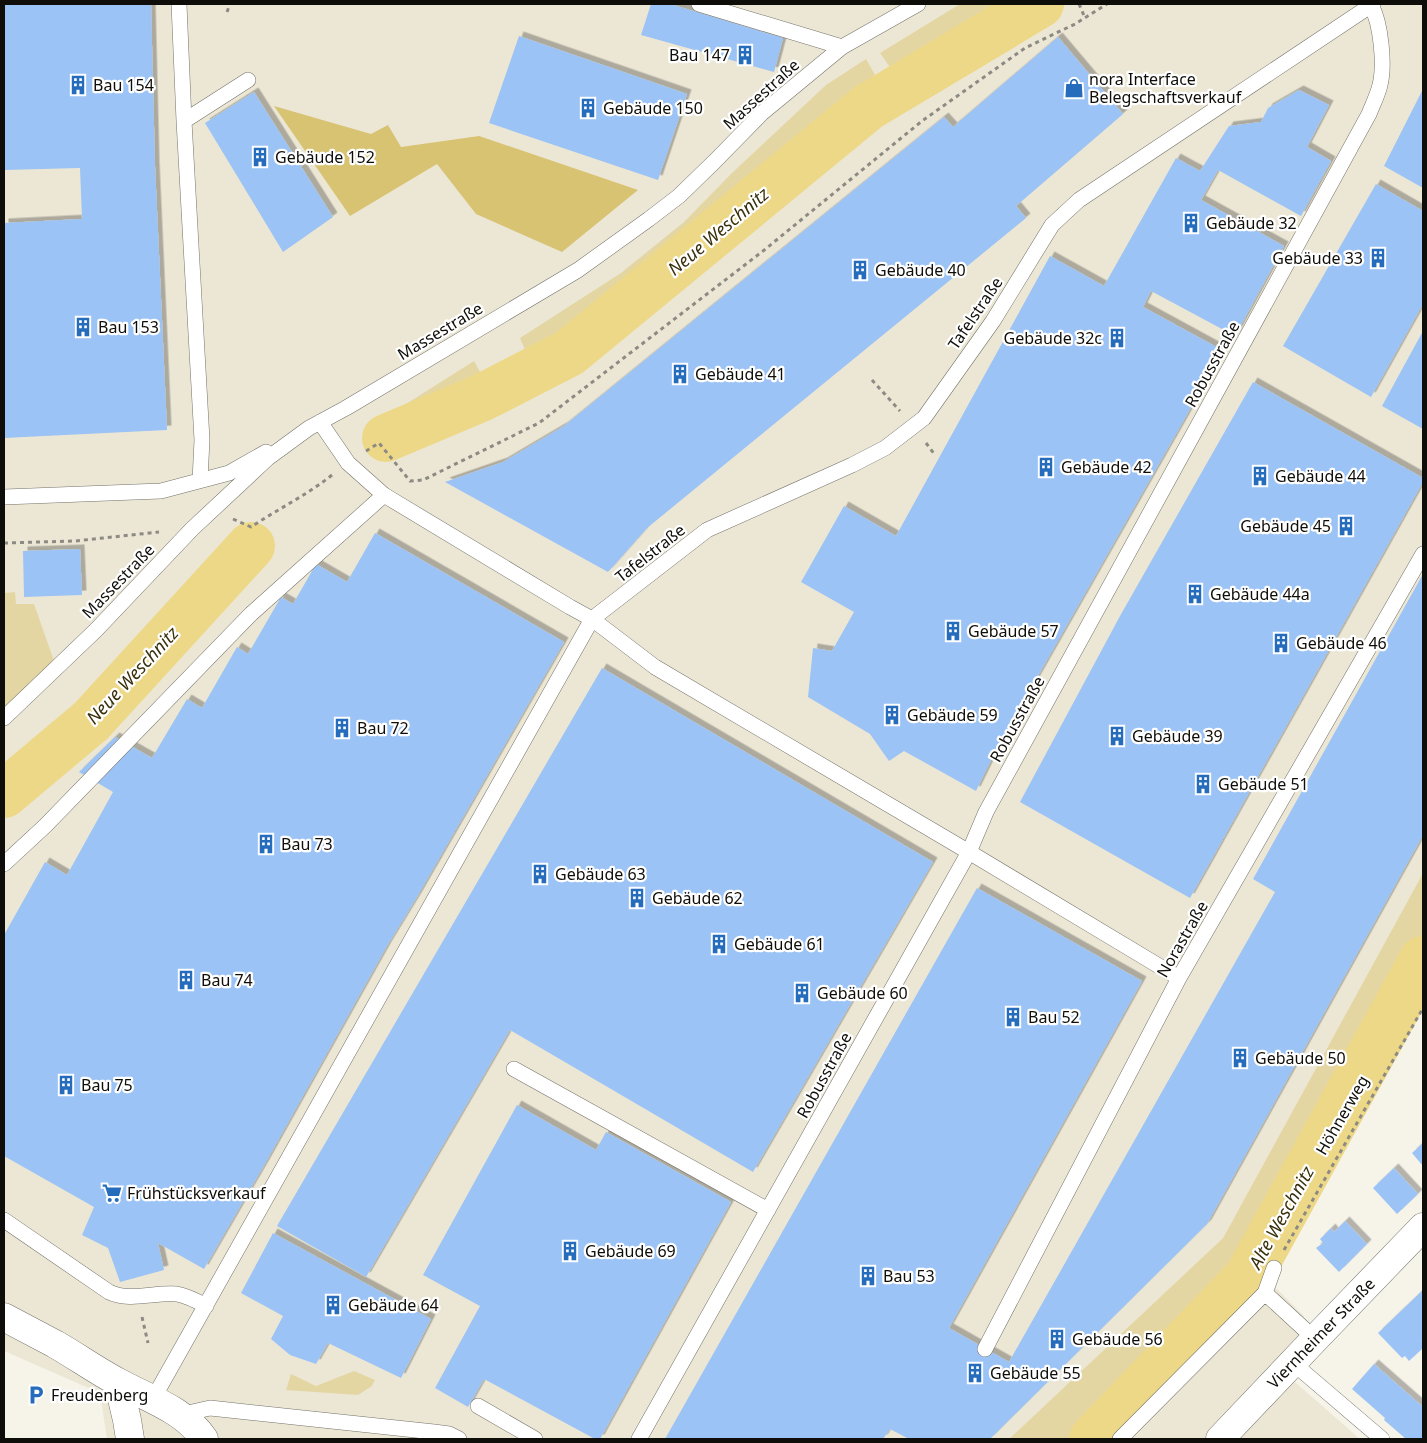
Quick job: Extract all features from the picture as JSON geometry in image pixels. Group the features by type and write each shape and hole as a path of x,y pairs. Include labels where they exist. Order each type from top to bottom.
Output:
{"street":[{"name":"Viernheimer Straße","path":"1220,1439 1423,1227"},
{"path":"4,1317 55,1344 118,1382 153,1399 179,1415 200,1432 204,1439"},
{"path":"118,1382 130,1439"}],"lane":[{"path":"179,4 202,440 200,480"},
{"path":"699,4 842,48"},
{"name":"Massestraße","path":"4,718 96,630 208,513 268,458 315,425 578,270 650,219 686,189 762,113 842,48 918,4"},
{"name":"Tafelstraße","path":"592,619 707,530 885,448 919,422 924,418 993,321 1052,225 1079,200 1372,4"},
{"name":"Robusstraße","path":"639,1439 969,852 986,812 1369,114 1380,84 1382,48 1377,14 1372,4"},
{"path":"184,121 248,80"},
{"path":"4,497 161,491 229,473 315,425 348,463 384,495 592,619 655,667 1179,978"},
{"path":"4,864 45,826 250,614 384,495"},
{"name":"Norastraße","path":"985,1349 1179,978 1423,554"},
{"path":"153,1399 592,619"},
{"path":"514,1069 768,1210"},
{"path":"4,1220 117,1296 178,1294 206,1306"},
{"path":"1120,1439 1265,1293 1274,1268"},
{"path":"1265,1293 1315,1339"},
{"path":"1293,1363 1382,1439"},
{"path":"478,1406 535,1439"},
{"path":"179,1415 210,1408 434,1432 448,1434 459,1439"}],"path":[{"path":"227,12 230,4"},
{"path":"1080,4 1085,18"},
{"path":"423,480 539,423 763,252 922,121 1025,48 1075,24 1107,4"},
{"name":"Höhnerweg","path":"1274,1268 1423,1008"}],"shaded area":[{"path":"4,4 1423,4 1423,873 1223,1238 1009,1439 107,1439 100,1393 4,1351"},
{"path":"960,4 995,4 892,70 880,53"},
{"path":"866,59 879,82 808,133 756,185 630,291 528,357 520,338 621,273 684,222 731,174 826,85"},
{"path":"274,106 371,134 388,125 401,147 479,136 638,190 562,252 476,214 437,164 350,216"},
{"path":"474,361 484,379 396,434 384,418"},
{"path":"15,592 16,604 34,604 54,661 4,709 4,593"},
{"path":"1423,873 1423,991 1261,1273 1093,1439 1009,1439 1223,1238"},
{"path":"1261,1273 1304,1316 1287,1375 1360,1439 1093,1439"},
{"path":"354,1371 375,1380 372,1386 358,1395 286,1390 291,1374 316,1386"}],"building":[{"name":"Bau 153","path":"4,4 151,4 155,166 167,430 4,438 4,223 82,219 80,168 4,170"},
{"name":"Bau 147","path":"651,4 670,4 783,38 774,72 641,35"},
{"name":"Gebäude 150","path":"519,36 687,94 658,180 489,123"},
{"path":"1058,37 1123,114 1016,206 1026,218 647,528 608,572 445,482 503,462 564,426 944,117 953,127"},
{"path":"1423,89 1423,188 1384,166"},
{"path":"1299,90 1329,105 1307,147 1331,161 1301,216 1218,170 1201,200 1284,246 1235,336 1151,291 1143,307 1222,350 998,746 976,791 904,751 889,761 870,734 808,697 813,648 832,651 854,612 801,582 844,506 896,536 1050,256 1104,286 1176,158 1200,171 1229,126 1261,122 1268,108"},
{"name":"Gebäude 152","path":"254,92 333,217 283,252 205,123"},
{"name":"Gebäude 33","path":"1376,184 1423,211 1423,304 1371,397 1283,346"},
{"path":"1423,331 1423,429 1382,406"},
{"path":"1253,382 1423,478 1423,482 1190,898 1020,802 1120,616"},
{"path":"375,533 564,642 387,946 204,1269 158,1243 164,1270 120,1282 108,1248 82,1235 94,1207 4,1156 4,935 45,862 67,875 113,792 79,772 115,737 152,758 187,699 202,708 237,647 248,654 281,597 293,604 316,564 347,582"},
{"path":"80,549 82,595 24,597 23,551"},
{"path":"1423,574 1423,835 1207,1224 990,1439 909,1439 890,1429 883,1439 665,1439 977,888 1142,981 949,1328 1009,1362 1275,892 1253,879"},
{"path":"602,668 933,862 753,1172 510,1030 366,1277 277,1226"},
{"name":"Gebäude 69","path":"517,1105 596,1150 606,1132 731,1202 600,1439 595,1439 484,1379 468,1407 435,1388 480,1306 423,1275"},
{"path":"1423,1143 1423,1166 1412,1153"},
{"path":"1394,1168 1418,1194 1397,1214 1373,1188"},
{"path":"1345,1221 1367,1244 1339,1272 1316,1248 1323,1243 1320,1239 1331,1228 1334,1232"},
{"name":"Gebäude 64","path":"273,1233 431,1319 401,1378 328,1343 316,1364 290,1355 271,1339 283,1316 241,1293"},
{"path":"1423,1290 1423,1338 1421,1341 1423,1348 1409,1361 1405,1356 1402,1358 1378,1333"},
{"path":"1374,1364 1423,1407 1423,1439 1406,1439 1352,1389"}],"waterway":[{"name":"Neue Weschnitz","path":"386,438 481,398 569,353 868,107 1040,4"},
{"name":"Neue Weschnitz","path":"4,794 91,721 251,546"},
{"name":"Alte Weschnitz","path":"1093,1439 1248,1277 1423,960"}],"place":[{"name":"Bau 147","path":"745,55"},
{"name":"Bau 154","path":"78,85"},
{"name":"nora Interface Belegschaftsverkauf","path":"1074,88"},
{"name":"Gebäude 150","path":"588,108"},
{"name":"Gebäude 152","path":"260,157"},
{"name":"Gebäude 32","path":"1191,223"},
{"name":"Gebäude 33","path":"1378,258"},
{"name":"Gebäude 40","path":"860,270"},
{"name":"Bau 153","path":"83,327"},
{"name":"Gebäude 32c","path":"1117,338"},
{"name":"Gebäude 41","path":"680,374"},
{"name":"Gebäude 42","path":"1046,467"},
{"name":"Gebäude 44","path":"1260,476"},
{"name":"Gebäude 45","path":"1346,526"},
{"name":"Gebäude 44a","path":"1195,594"},
{"name":"Gebäude 57","path":"953,631"},
{"name":"Gebäude 46","path":"1281,643"},
{"name":"Gebäude 59","path":"892,715"},
{"name":"Bau 72","path":"342,728"},
{"name":"Gebäude 39","path":"1117,736"},
{"name":"Gebäude 51","path":"1203,784"},
{"name":"Bau 73","path":"266,844"},
{"name":"Gebäude 63","path":"540,874"},
{"name":"Gebäude 62","path":"637,898"},
{"name":"Gebäude 61","path":"719,944"},
{"name":"Bau 74","path":"186,980"},
{"name":"Gebäude 60","path":"802,993"},
{"name":"Bau 52","path":"1013,1017"},
{"name":"Gebäude 50","path":"1240,1058"},
{"name":"Bau 75","path":"66,1085"},
{"name":"Frühstücksverkauf","path":"112,1193"},
{"name":"Gebäude 69","path":"570,1251"},
{"name":"Bau 53","path":"868,1276"},
{"name":"Gebäude 64","path":"333,1305"},
{"name":"Gebäude 56","path":"1057,1339"},
{"name":"Gebäude 55","path":"975,1373"},
{"name":"Freudenberg","path":"36,1395"}]}
